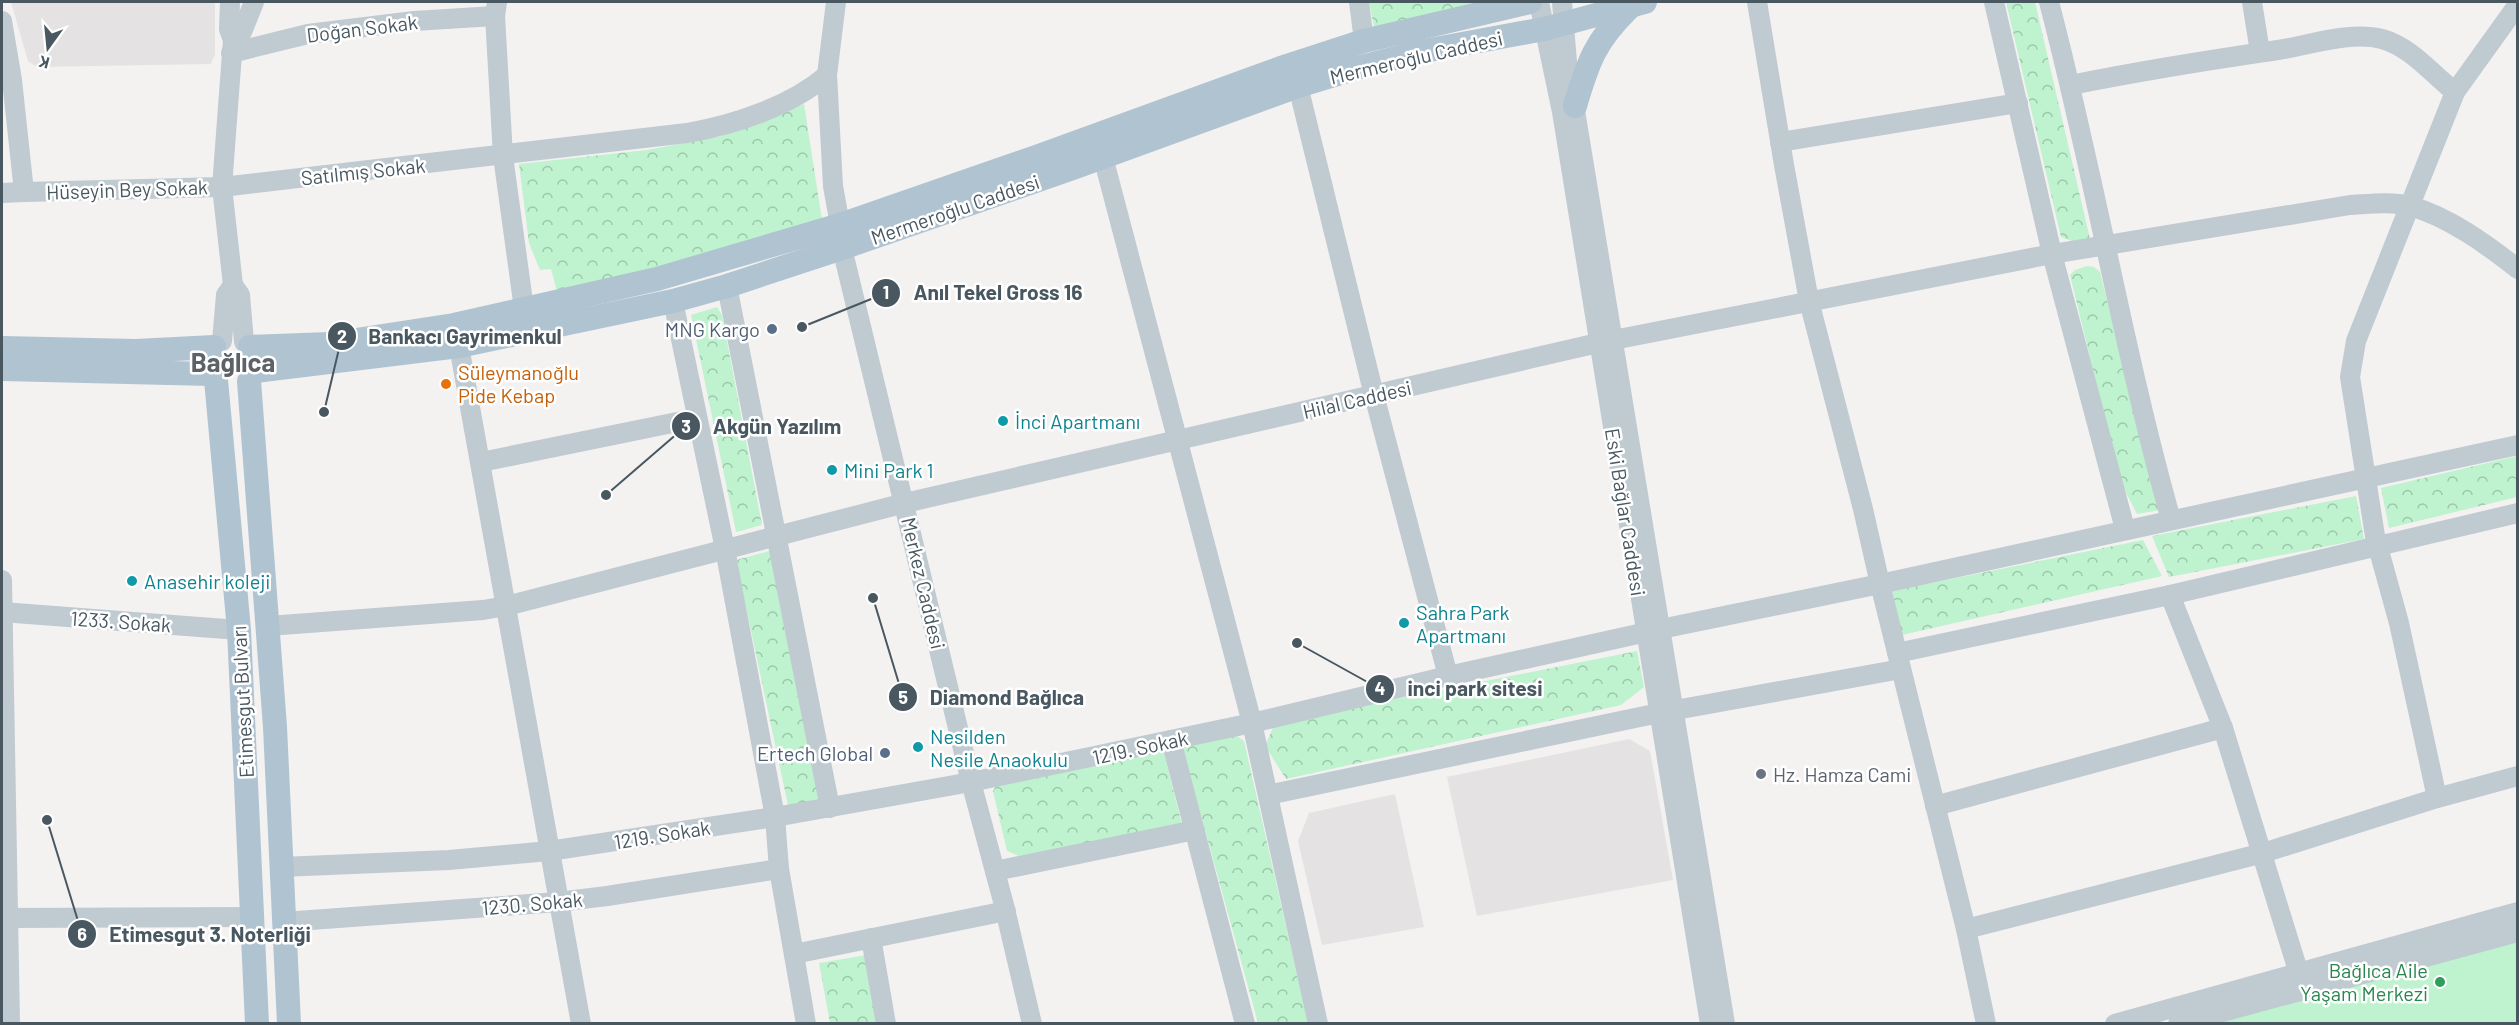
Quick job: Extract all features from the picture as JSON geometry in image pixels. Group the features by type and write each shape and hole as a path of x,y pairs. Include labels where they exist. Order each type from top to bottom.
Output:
{"main road":[{"name":"Mermeroğlu Caddesi","path":"252,376 459,346 673,302 727,286 841,236 1281,68 1364,41 1530,2"},
{"name":"Mermeroğlu Caddesi","path":"2,348 136,351 233,344 330,344 454,325 841,236 1103,157 1298,86 1357,68 1557,18 1638,3"},
{"path":"1575,106 1587,67 1603,34 1638,3"},
{"path":"2,369 214,377 230,386 238,386 252,376 256,362 233,344 208,363 214,377"},
{"name":"Etimesgut Bulvarı","path":"252,376 289,1023"},
{"name":"Etimesgut Bulvarı","path":"214,377 239,630 257,1023"}],"street":[{"path":"230,2 229,29 232,46 222,186 233,285 240,294 233,344"},
{"path":"232,46 242,32 254,2"},
{"name":"Merkez Caddesi","path":"836,2 827,75 833,186 841,236 971,782 1006,912 1032,1023"},
{"path":"1359,2 1364,41"},
{"name":"Eski Bağlar Caddesi","path":"1539,2 1557,18 1562,112 1605,341 1654,630 1710,1023"},
{"path":"1757,2 1809,301 1863,508 1966,929 1986,1023"},
{"path":"1994,2 2052,254 2125,529"},
{"path":"2049,2 2071,85 2151,447 2171,520"},
{"path":"2252,2 2260,52"},
{"path":"2437,798 2399,623 2378,548 2350,377 2352,352 2455,92 2516,7"},
{"path":"496,9 503,156 524,309"},
{"name":"Doğan Sokak","path":"232,46 496,9"},
{"path":"1557,18 1575,106 1605,341"},
{"name":"Hüseyin Bey Sokak","path":"2,21 12,80 24,192 222,186"},
{"path":"2071,85 2260,52 2367,37 2396,44 2455,92"},
{"name":"Satılmış Sokak","path":"222,186 503,156 712,129 750,117 778,104 817,84 827,75"},
{"path":"1298,86 1374,395 1448,676"},
{"path":"1780,141 2018,103"},
{"path":"1103,157 1252,723 1318,1023"},
{"path":"2,193 24,192"},
{"name":"Hilal Caddesi","path":"268,626 483,610 506,606 905,503 1605,341 2106,245 2350,205 2397,204 2410,207"},
{"path":"2410,207 2474,237 2517,269"},
{"path":"727,286 830,808"},
{"path":"673,302 725,549 775,817 779,869 806,1023"},
{"path":"459,346 581,1023"},
{"path":"481,462 697,418"},
{"name":"1219. Sokak","path":"281,867 449,860 549,851 775,817 971,782 1252,723 1654,630 1880,584 2517,445"},
{"path":"1268,795 1899,661 2517,513"},
{"path":"2,580 5,919 10,1023"},
{"path":"2170,596 2223,728 2264,853 2301,980"},
{"name":"1233. Sokak","path":"2,612 239,630"},
{"path":"1666,712 1725,1023"},
{"path":"1935,806 2223,728"},
{"path":"1171,740 1245,1023"},
{"path":"1966,929 2264,853 2437,798 2517,776"},
{"path":"995,871 1195,830"},
{"name":"1230. Sokak","path":"284,922 558,902 779,869"},
{"path":"794,954 1006,912"},
{"path":"2178,1023 2301,980 2517,912"},
{"path":"5,919 253,918"},
{"path":"2115,1023 2517,932"},
{"path":"872,938 886,1023"}],"shaded area":[{"path":"11,2 215,2 215,54 211,64 37,67 28,61"},
{"path":"1629,739 1650,751 1673,880 1477,916 1447,777"},
{"path":"1395,794 1424,927 1322,945 1298,841 1309,813"}],"green space":[{"path":"1369,2 1480,2 1374,27"},
{"path":"2006,2 2035,2 2090,239 2075,242 2061,237"},
{"path":"804,104 822,220 558,295 551,269 540,270 529,243 519,164 647,150 721,136"},
{"path":"2087,266 2094,267 2100,272 2160,510 2137,514 2120,481 2070,275 2075,270"},
{"path":"717,307 722,315 762,525 736,532 691,315"},
{"path":"2517,456 2517,497 2389,528 2381,488"},
{"path":"2356,496 2364,539 2169,577 2152,536"},
{"path":"2143,540 2162,576 1902,635 1892,591"},
{"path":"770,551 818,785 818,801 789,810 736,560"},
{"path":"1637,651 1644,687 1621,705 1286,779 1265,746 1275,723"},
{"path":"1233,733 1244,741 1308,1023 1258,1023 1182,746"},
{"path":"1163,749 1182,825 1019,856 1007,851 993,791 998,782"},
{"name":"Bağlıca Aile Yaşam Merkezi","path":"2517,940 2517,1023 2206,1023"},
{"path":"867,955 879,1023 830,1023 819,963"}],"place":[{"name":"Anıl Tekel Gross 16","path":"802,327"},
{"name":"MNG Kargo","path":"772,329"},
{"name":"Süleymanoğlu Pide Kebap","path":"446,384"},
{"name":"Bankacı Gayrimenkul","path":"324,412"},
{"name":"İnci Apartmanı","path":"1003,421"},
{"name":"Mini Park 1","path":"832,470"},
{"name":"Akgün Yazılım","path":"606,495"},
{"name":"Anasehir koleji","path":"132,581"},
{"name":"Diamond Bağlıca","path":"873,598"},
{"name":"Sahra Park Apartmanı","path":"1404,623"},
{"name":"inci park sitesi","path":"1297,643"},
{"name":"Nesilden Nesile Anaokulu","path":"918,747"},
{"name":"Ertech Global","path":"885,753"},
{"name":"Hz. Hamza Cami","path":"1761,774"},
{"name":"Etimesgut 3. Noterliği","path":"47,820"},
{"name":"Bağlıca Aile Yaşam Merkezi","path":"2440,982"}],"district":[{"name":"Bağlıca","path":"233,361"}]}
